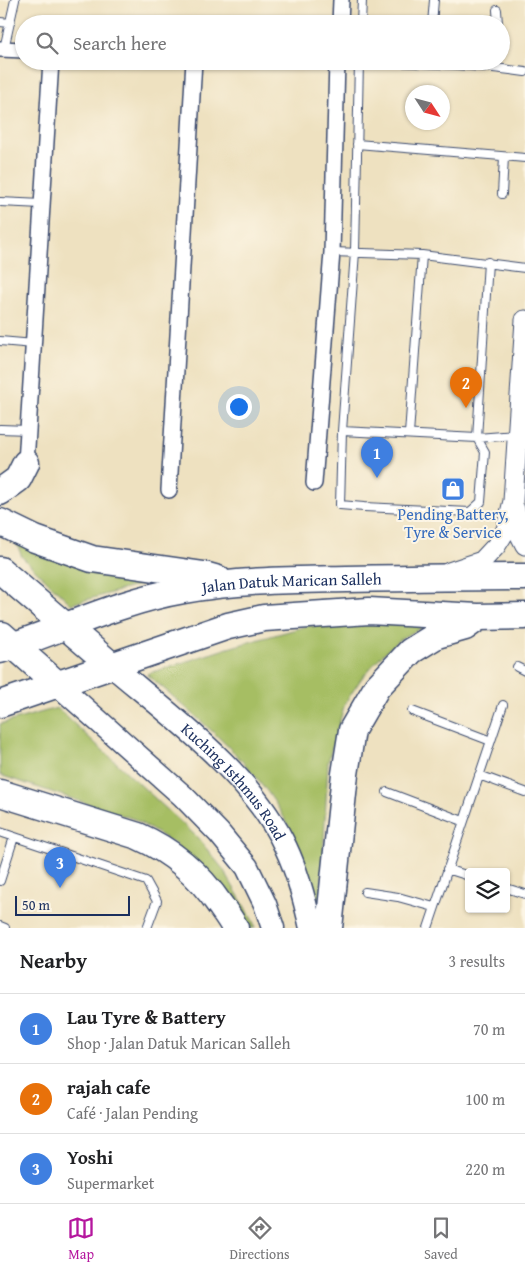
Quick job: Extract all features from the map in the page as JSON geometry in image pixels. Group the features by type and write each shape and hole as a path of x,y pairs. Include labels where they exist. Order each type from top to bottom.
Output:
{"highway":[{"path":"0,492 18,479 26,463"},
{"path":"0,522 35,540 92,559 204,575 232,583"},
{"path":"0,570 111,665"},
{"name":"Jalan Datuk Marican Salleh","path":"5,643 67,626 129,604 183,590 232,583 262,580 525,577"},
{"name":"Jalan Datuk Marican Salleh","path":"0,704 228,626 264,618 369,611 478,617 525,616"},
{"path":"329,928 345,774 352,730 377,688 411,651 437,636 465,627 478,617"},
{"path":"5,643 57,684"},
{"path":"0,793 138,836 158,846 185,863 210,889 235,928"}],"main road":[{"name":"Kuching Isthmus Road","path":"111,665 231,769 266,814 286,848 302,892 312,928"},
{"path":"57,684 183,796 219,833 247,867 265,904 272,928"}],"street":[{"path":"341,15 342,0"},
{"path":"2,49 15,50"},
{"path":"26,463 50,70"},
{"path":"169,490 193,70"},
{"path":"314,483 332,252 337,70"},
{"path":"433,577 482,562 496,546 506,530 513,501 525,320"},
{"path":"513,501 519,533 525,545"}],"lane":[{"path":"2,49 15,0"},
{"path":"361,15 362,0"},
{"path":"433,15 434,0"},
{"path":"497,10 497,15"},
{"path":"0,22 10,22"},
{"path":"510,68 525,72"},
{"path":"360,70 356,144 355,252 342,431 340,504 364,507 470,512 481,502 485,452 477,438 488,262"},
{"path":"356,144 525,158"},
{"path":"502,194 504,157"},
{"path":"0,202 42,204"},
{"path":"332,252 422,255 525,268"},
{"path":"409,434 422,255"},
{"path":"0,341 34,344"},
{"path":"0,429 28,430"},
{"path":"342,431 477,438 518,435"},
{"path":"517,667 525,671"},
{"path":"428,928 462,821 492,741 503,705"},
{"path":"412,710 492,741"},
{"path":"478,776 525,792"},
{"path":"387,792 462,821"},
{"path":"0,832 146,881 156,901 147,928"},
{"path":"0,881 14,837"},
{"path":"447,869 465,875"},
{"path":"510,889 525,894"},
{"path":"365,892 398,897 434,907"},
{"path":"0,926 5,928"}],"green space":[{"path":"15,539 172,576 71,604 22,557"},
{"path":"437,621 403,637 381,656 361,679 345,703 328,762 320,915 298,847 288,825 260,782 225,743 147,674 228,648 307,626"},
{"path":"57,708 197,837 223,869 253,921 255,928 240,928 175,844 134,819 0,775 0,724"}],"place":[{"name":"rajah cafe","path":"466,408"},
{"name":"Lau Tyre & Battery","path":"377,478"},
{"name":"Pending Battery, Tyre & Service","path":"453,489"},
{"name":"Yoshi","path":"60,888"}]}
